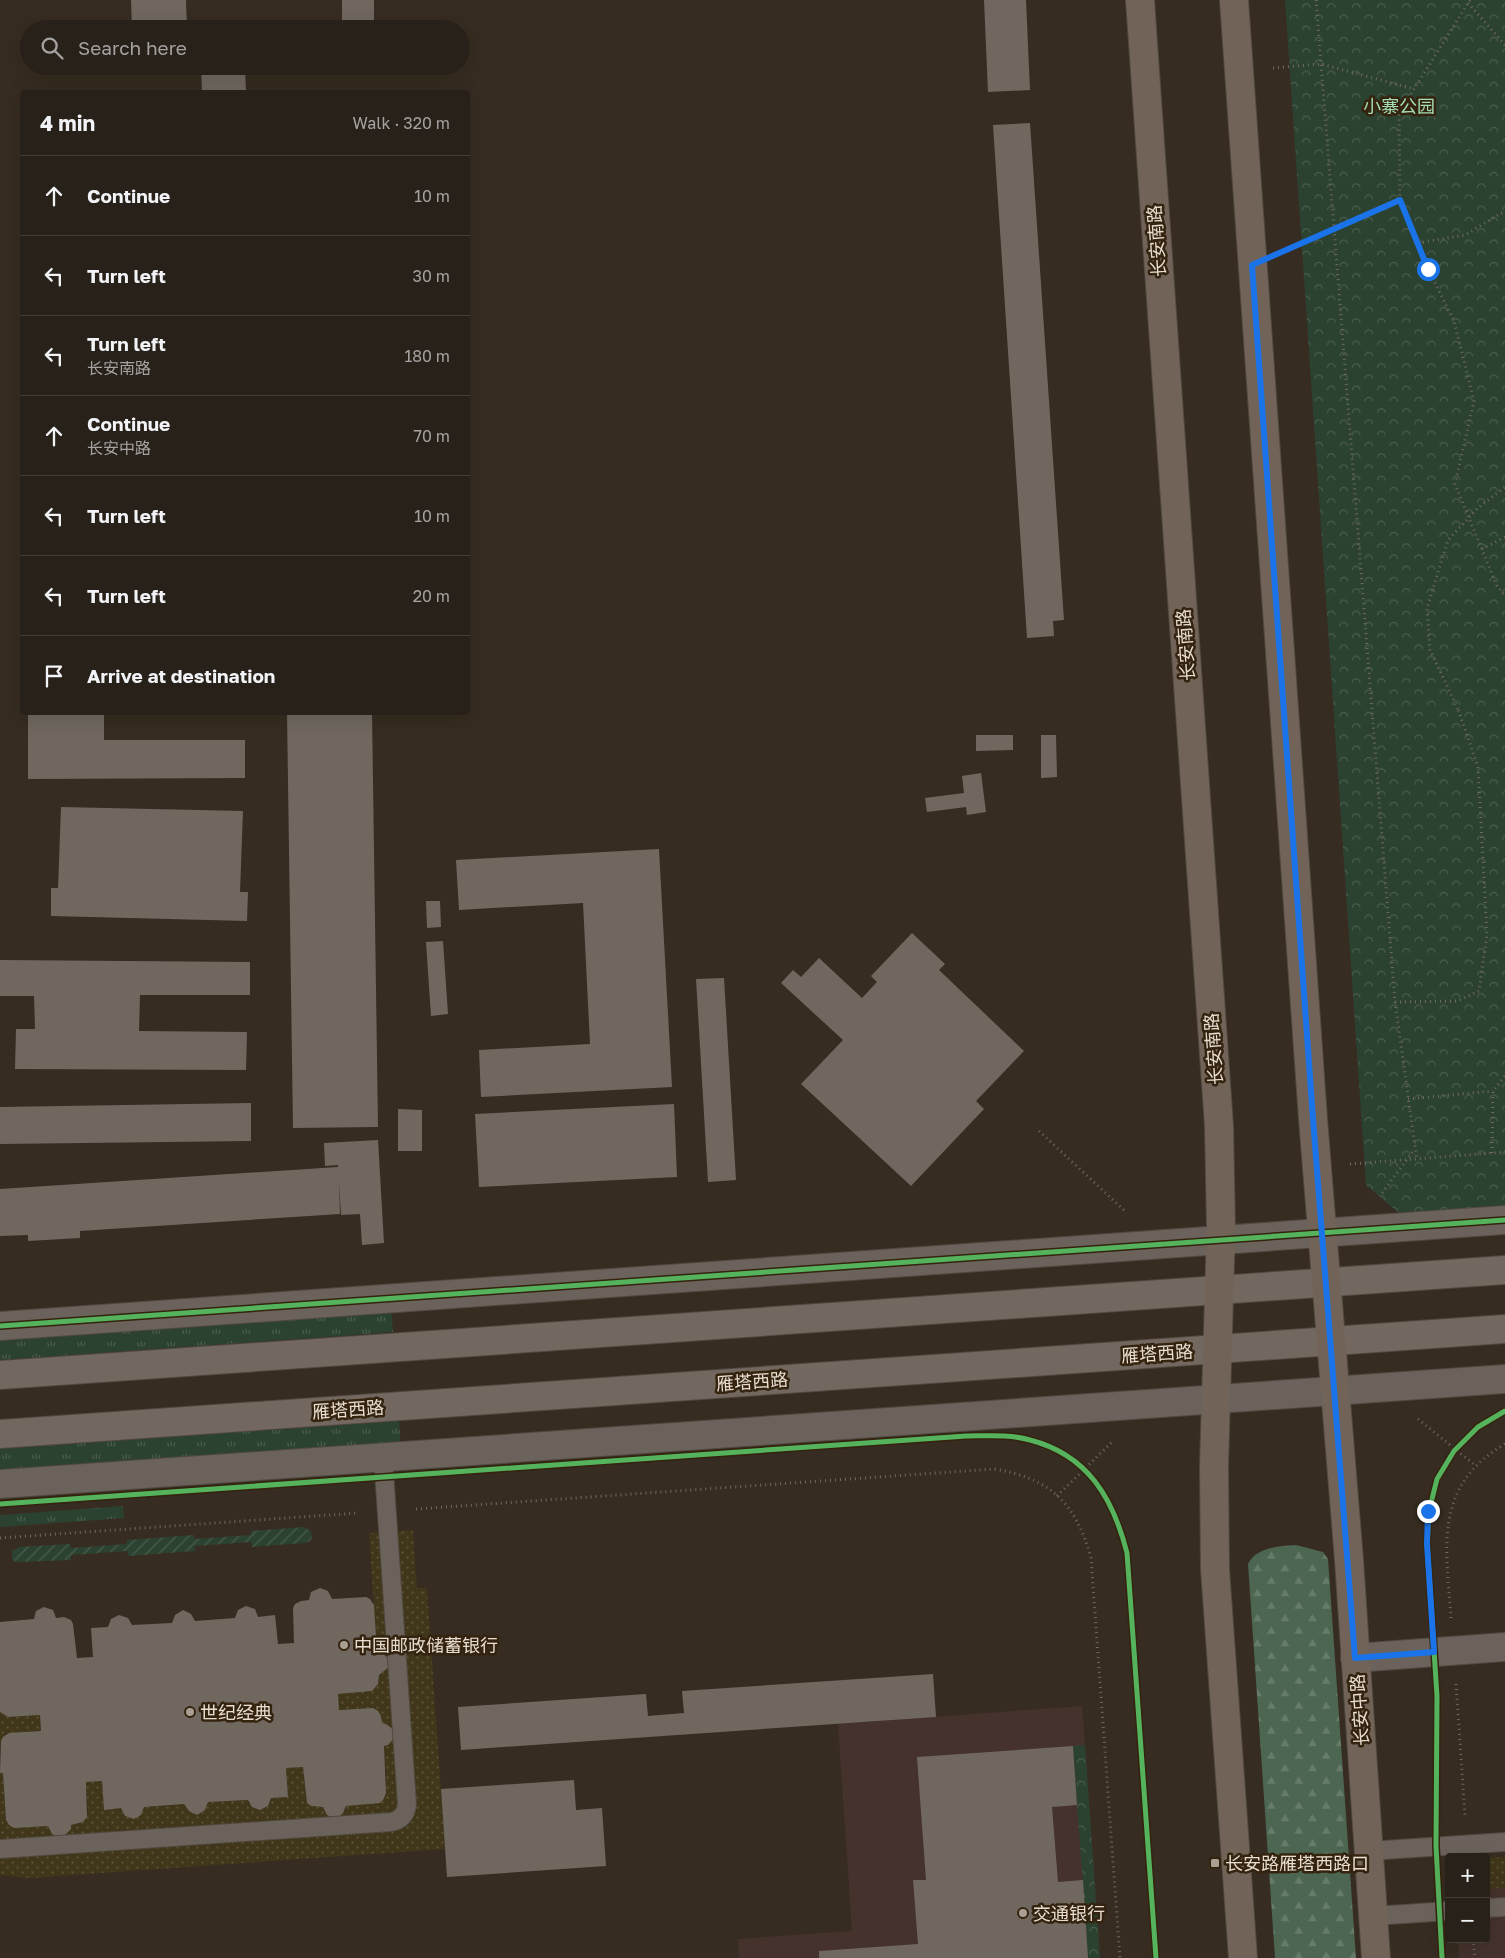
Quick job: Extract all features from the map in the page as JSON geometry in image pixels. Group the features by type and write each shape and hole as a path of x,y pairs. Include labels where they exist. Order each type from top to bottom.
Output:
{"main road":[{"name":"长安南路","path":"1140,0 1219,1126 1220,1240 1218,1290"},
{"path":"1234,0 1326,1282"},
{"path":"0,1375 1505,1270"},
{"name":"长安中路","path":"1326,1282 1376,1958"},
{"path":"1218,1290 1214,1466 1216,1569 1243,1958"},
{"name":"雁塔西路","path":"0,1434 1505,1329"}],"street":[{"path":"0,1326 1505,1220"},
{"path":"0,1484 1505,1379"},
{"path":"1355,1658 1505,1647"}],"lane":[{"path":"0,1849 391,1822 403,1816 407,1804 383,1457"},
{"path":"1369,1851 1505,1842"},
{"path":"1490,1908 1505,1907"},
{"path":"1373,1916 1445,1911"}],"path":[{"path":"1316,0 1394,1002 1417,1160"},
{"path":"1505,45 1469,2 1399,113 1400,200 1428,269 1454,321 1474,401 1455,484 1497,586 1505,596"},
{"path":"1239,71 1321,64 1414,90"},
{"path":"1252,265 1400,200"},
{"path":"1417,243 1466,234 1505,211"},
{"path":"1394,1002 1458,1001 1479,991 1487,934 1478,767 1458,709 1430,650 1427,608 1448,540 1478,508 1505,487"},
{"path":"1482,549 1505,537"},
{"path":"1492,1153 1493,1091 1505,1076"},
{"path":"1408,1098 1493,1091"},
{"path":"1039,1131 1129,1215"},
{"path":"1379,1198 1415,1150"},
{"path":"1344,1165 1505,1152"},
{"path":"1411,1414 1476,1466"},
{"path":"1058,1496 1115,1439"},
{"path":"1450,1458 1460,1444"},
{"path":"1079,1466 1091,1477"},
{"path":"0,1538 994,1469 1027,1477 1045,1486 1058,1496 1070,1510 1085,1536 1091,1558 1120,1958"},
{"path":"1474,1943 1475,1958"}],"shaded area":[{"path":"1082,1706 1100,1958 739,1958 738,1939 852,1931 838,1724"},
{"path":"1505,1888 1505,1958 1459,1958 1458,1943 1490,1943 1490,1889"}],"green space":[{"name":"小寨公园","path":"1285,0 1505,0 1505,1217 1412,1224 1366,1185"},
{"path":"391,1307 393,1332 0,1360 0,1335"},
{"path":"399,1421 401,1447 0,1475 0,1449"},
{"path":"123,1506 124,1518 0,1527 0,1515"},
{"path":"304,1527 311,1531 312,1538 305,1543 252,1547 251,1542 195,1546 195,1551 128,1556 127,1551 71,1555 71,1560 15,1562 12,1559 12,1551 19,1547 70,1544 71,1548 127,1544 127,1540 194,1535 195,1539 251,1535 251,1531"},
{"path":"1296,1545 1323,1552 1328,1559 1356,1958 1275,1958 1248,1564 1256,1554 1269,1548"},
{"path":"1085,1745 1100,1958 1088,1958 1073,1746"}],"sand":[{"path":"413,1530 417,1588 427,1588 445,1849 30,1878 0,1875 0,1773 3,1773 6,1820 9,1825 14,1828 48,1826 52,1834 60,1837 68,1833 71,1825 83,1822 88,1812 86,1782 102,1781 104,1809 121,1808 125,1816 134,1818 141,1815 145,1807 184,1804 189,1811 197,1815 205,1810 208,1802 248,1800 249,1804 256,1809 262,1809 270,1804 271,1798 288,1797 286,1768 303,1767 307,1803 311,1806 323,1807 332,1817 340,1816 346,1810 346,1806 380,1802 385,1792 386,1784 384,1746 394,1739 393,1730 390,1726 382,1723 380,1714 373,1708 339,1710 338,1694 372,1691 378,1684 379,1675 389,1667 388,1658 381,1652 377,1652 369,1533"},
{"path":"0,1712 8,1717 40,1715 41,1731 7,1734 1,1741 0,1750"},
{"path":"1505,1857 1505,1888 1490,1889 1490,1858"}],"building":[{"path":"131,0 186,0 187,20 132,20"},
{"path":"342,0 374,0 374,20 342,20"},
{"path":"984,0 1026,0 1030,90 988,92"},
{"path":"201,75 245,75 246,90 202,90"},
{"path":"1030,123 1064,620 1053,621 1054,636 1027,638 993,125"},
{"path":"28,715 104,715 104,740 245,740 245,778 28,779"},
{"path":"287,715 372,715 378,1127 293,1128"},
{"path":"976,735 1013,735 1013,750 976,751"},
{"path":"1041,735 1056,735 1057,777 1041,778"},
{"path":"981,773 986,812 967,815 966,807 927,812 925,798 964,793 962,776"},
{"path":"61,807 243,811 240,892 248,892 247,921 51,916 51,888 58,888"},
{"path":"659,849 672,1087 481,1097 479,1050 590,1044 583,903 459,910 456,860"},
{"path":"426,901 440,901 441,927 427,928"},
{"path":"912,933 945,964 939,970 1024,1051 976,1101 984,1109 911,1186 801,1084 843,1040 781,983 793,970 801,977 819,958 862,998 877,982 871,976"},
{"path":"443,941 448,1014 431,1016 426,942"},
{"path":"0,960 250,962 250,995 140,995 139,1031 247,1032 246,1070 15,1069 16,1029 35,1029 34,996 0,996"},
{"path":"724,978 736,1180 708,1182 696,979"},
{"path":"251,1103 251,1141 0,1144 0,1107"},
{"path":"674,1104 677,1177 479,1187 475,1114"},
{"path":"398,1109 422,1110 422,1151 398,1151"},
{"path":"378,1140 384,1243 362,1245 360,1214 341,1215 339,1181 340,1214 80,1231 80,1238 28,1241 28,1235 0,1236 0,1189 338,1167 338,1165 325,1166 324,1143"},
{"name":"世纪经典","path":"320,1588 328,1591 332,1599 366,1597 374,1605 377,1652 381,1652 388,1658 389,1667 379,1675 378,1684 372,1691 338,1694 339,1710 373,1708 381,1716 382,1723 393,1729 394,1738 388,1745 384,1746 386,1793 380,1803 346,1806 340,1816 331,1817 327,1815 323,1807 311,1806 307,1803 303,1767 286,1768 288,1797 271,1798 268,1806 260,1810 252,1807 248,1800 208,1802 205,1810 197,1815 189,1811 184,1804 144,1807 141,1815 134,1819 125,1816 121,1808 104,1810 102,1781 86,1782 87,1817 83,1822 71,1825 71,1829 65,1835 56,1836 52,1834 48,1826 14,1828 9,1825 6,1820 3,1773 0,1773 1,1741 9,1733 41,1731 40,1715 8,1717 0,1712 0,1622 34,1619 36,1611 44,1607 53,1610 56,1618 64,1617 71,1620 73,1624 77,1658 93,1657 91,1628 108,1627 111,1619 119,1615 128,1618 132,1625 172,1623 175,1615 183,1610 191,1614 195,1621 235,1618 238,1610 246,1606 255,1609 258,1617 275,1615 278,1644 294,1643 293,1608 295,1604 301,1601 309,1600 311,1592"},
{"path":"933,1674 936,1717 461,1750 458,1707 646,1694 648,1716 684,1713 682,1691"},
{"path":"1073,1746 1077,1805 1052,1807 1058,1882 1083,1880 1088,1958 819,1958 819,1951 918,1944 913,1880 926,1880 917,1757"},
{"path":"574,1780 576,1810 602,1808 606,1866 447,1877 441,1789"}],"cycle path":[{"path":"0,1326 1505,1220"},
{"path":"1442,1958 1436,1846 1437,1696 1427,1544 1429,1511 1437,1479 1454,1451 1478,1427 1505,1411"},
{"path":"0,1504 966,1436 1014,1437 1050,1447 1068,1456 1095,1482 1114,1514 1127,1553 1156,1958"}],"place":[{"name":"中国邮政储蓄银行","path":"344,1645"},
{"name":"世纪经典","path":"190,1712"},
{"name":"长安路雁塔西路口","path":"1215,1863"},
{"name":"交通银行","path":"1023,1913"}],"route":[{"path":"1428,269 1400,200 1252,265 1321,1233 1338,1426 1355,1658 1434,1652 1427,1544 1428,1511"}]}
